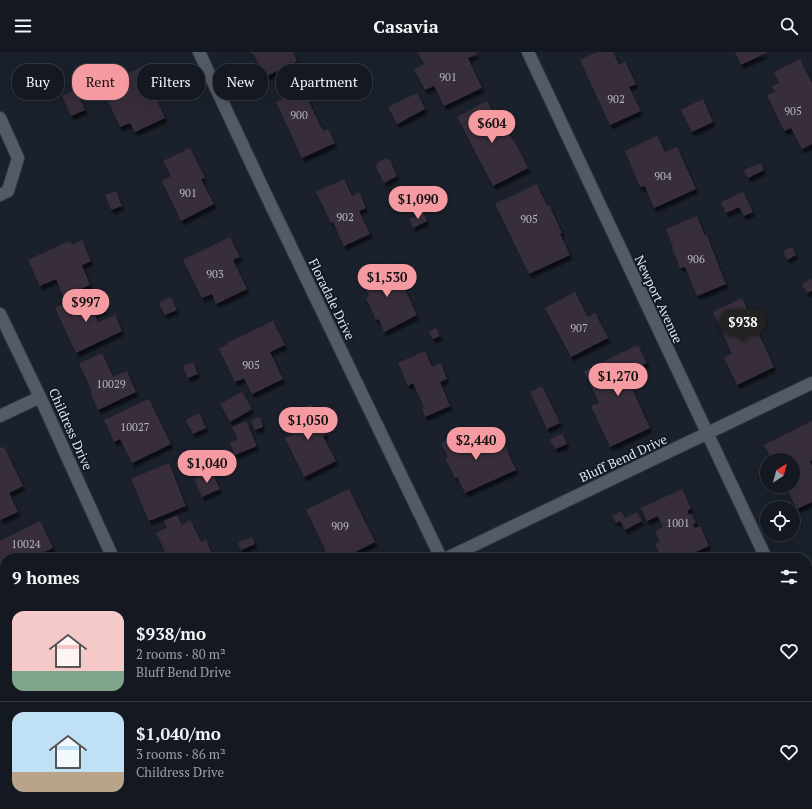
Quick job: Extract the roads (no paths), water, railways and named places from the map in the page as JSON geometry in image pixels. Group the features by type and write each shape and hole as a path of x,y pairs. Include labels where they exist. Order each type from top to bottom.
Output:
{"street":[{"name":"Floradale Drive","path":"199,52 267,197 439,553"},
{"name":"Newport Avenue","path":"528,52 764,553"},
{"path":"0,118 18,158 8,191 0,195"},
{"name":"Childress Drive","path":"0,314 40,396 112,553"},
{"name":"Bluff Bend Drive","path":"457,553 812,383"},
{"path":"0,416 40,396"}]}
